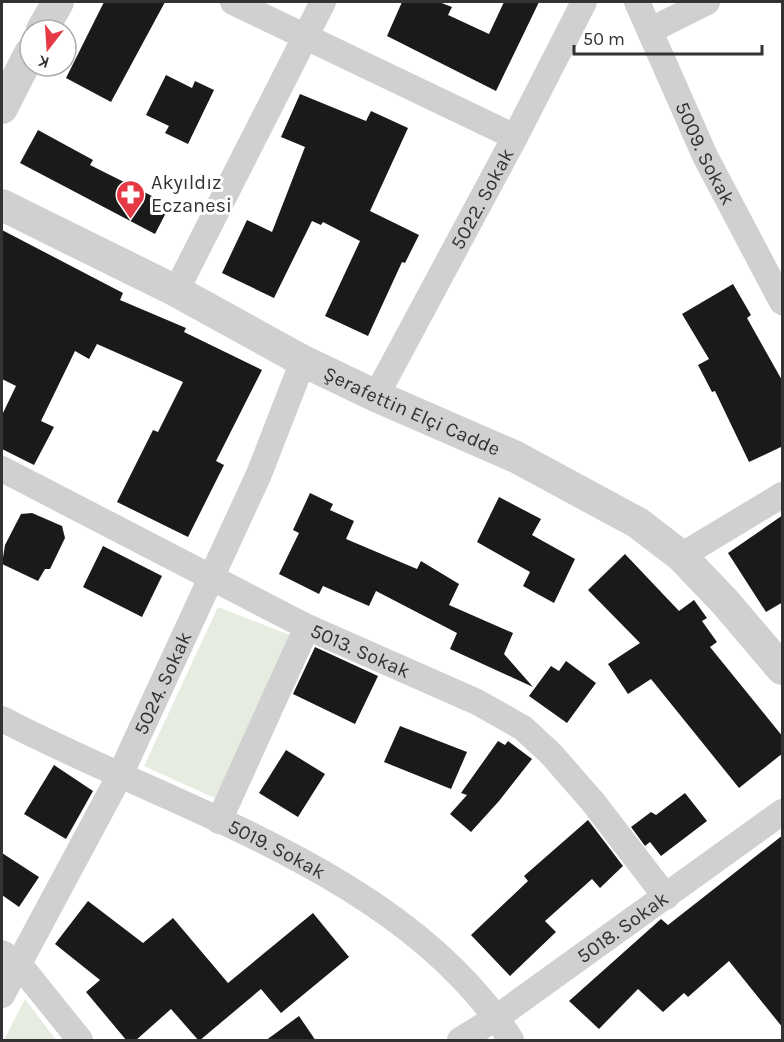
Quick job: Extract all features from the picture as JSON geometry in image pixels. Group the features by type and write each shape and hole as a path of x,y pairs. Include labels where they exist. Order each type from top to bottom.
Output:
{"street":[{"path":"49,18 58,2"},
{"path":"233,2 515,137"},
{"path":"176,291 323,2"},
{"name":"5022. Sokak","path":"376,396 515,137 584,2"},
{"name":"5009. Sokak","path":"637,2 705,156 783,302"},
{"path":"651,30 707,2"},
{"path":"2,108 18,76"},
{"name":"Şerafettin Elçi Cadde","path":"2,205 176,291 303,361 376,396 516,457 638,523 681,556 725,602 783,669"},
{"name":"5024. Sokak","path":"2,995 10,958 120,775 259,474 303,361"},
{"name":"5013. Sokak","path":"2,469 307,627 477,702 524,728 551,754 593,802 666,897"},
{"path":"681,556 783,495"},
{"path":"219,821 307,627"},
{"name":"5019. Sokak","path":"2,719 264,842 372,903 414,935 458,975 496,1018 510,1041"},
{"name":"5018. Sokak","path":"460,1041 496,1018 783,812"},
{"path":"10,958 80,1041"}],"shaded area":[{"path":"218,607 292,636 219,800 144,766"},
{"path":"25,999 56,1040 4,1040"}],"building":[{"path":"104,2 165,2 111,102 66,78 78,78 78,54"},
{"path":"402,2 439,2 452,7 448,15 489,34 504,2 539,2 496,91 387,36"},
{"path":"166,75 192,88 195,81 214,90 188,144 165,133 169,126 146,115"},
{"path":"300,94 366,121 371,111 408,128 370,211 419,235 405,263 402,262 368,336 325,316 360,241 323,222 321,225 312,221 274,298 222,273 247,220 272,232 305,147 281,137"},
{"path":"38,130 93,160 90,165 170,205 155,234 20,163"},
{"path":"2,230 123,293 120,300 186,328 184,332 262,370 216,461 224,465 188,537 117,502 153,430 158,432 183,382 97,344 89,359 75,351 41,421 54,427 34,465 2,449 2,415 16,386 2,379"},
{"path":"733,284 751,315 747,318 783,382 783,446 749,462 715,391 712,392 698,365 709,359 682,314"},
{"path":"310,493 333,504 330,510 354,521 346,539 417,569 421,561 459,584 449,605 513,633 504,654 533,687 450,649 457,633 376,591 369,606 323,586 319,594 279,574 299,533 293,530"},
{"path":"499,497 541,519 532,535 575,559 554,603 523,586 530,572 477,542"},
{"path":"32,513 62,526 65,538 50,569 45,569 38,581 2,564 5,545 21,514"},
{"path":"783,515 783,602 766,612 728,553"},
{"path":"103,546 162,576 142,617 83,587"},
{"path":"625,554 679,611 694,600 707,618 702,621 717,642 710,647 783,737 783,753 739,788 651,679 628,694 608,664 640,643 588,590"},
{"path":"315,647 378,676 355,724 293,694"},
{"path":"566,661 596,683 567,723 529,696 551,666 559,671"},
{"path":"400,726 467,752 451,789 384,762"},
{"path":"498,741 505,745 508,741 532,759 471,832 450,814 467,795 461,793"},
{"path":"286,750 325,774 298,817 259,793"},
{"path":"54,765 93,791 66,839 24,814"},
{"path":"685,793 707,821 661,856 650,842 645,846 631,827 651,812 656,815"},
{"path":"588,820 623,866 600,888 592,879 545,921 556,932 510,976 471,935 528,881 524,876"},
{"path":"783,835 783,1028 729,961 688,997 684,993 663,1012 638,989 599,1029 569,1001 661,919 668,925"},
{"path":"2,853 39,877 19,907 2,895"},
{"path":"88,901 143,943 173,918 228,983 313,913 349,957 281,1013 261,989 199,1041 171,1009 135,1041 127,1041 86,992 100,980 55,944"},
{"path":"299,1016 316,1041 265,1041"}],"place":[{"name":"Akyıldız Eczanesi","path":"130,220"}]}
